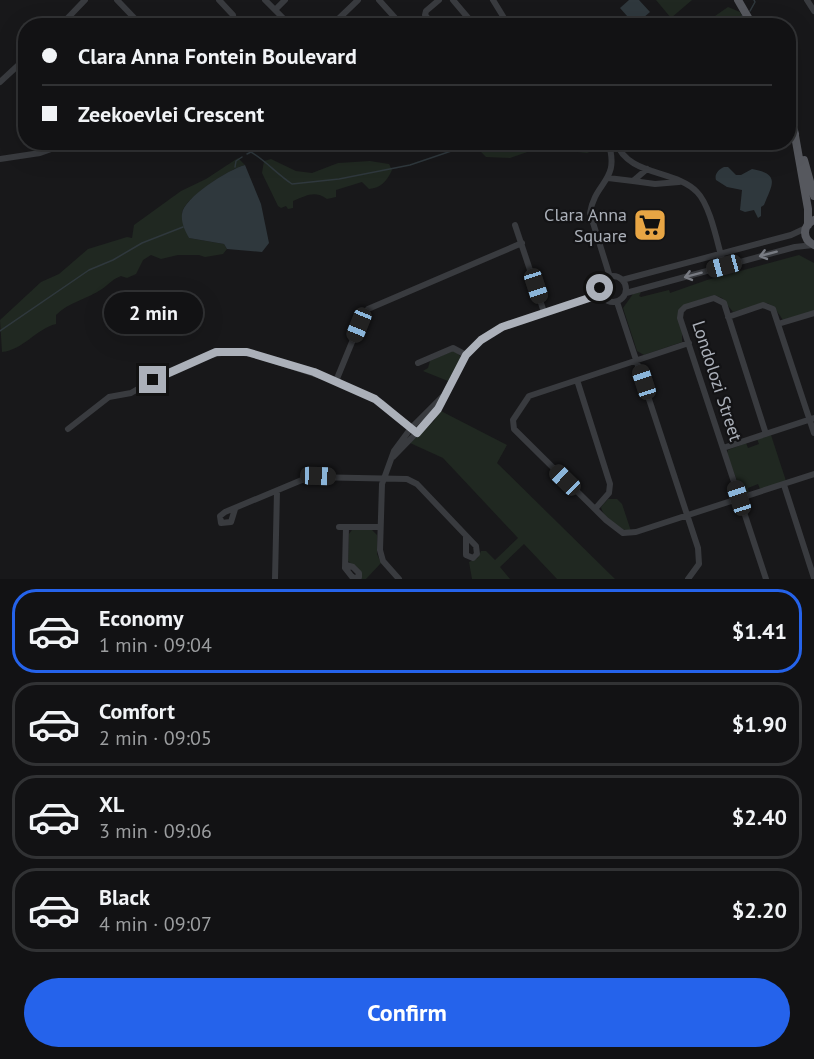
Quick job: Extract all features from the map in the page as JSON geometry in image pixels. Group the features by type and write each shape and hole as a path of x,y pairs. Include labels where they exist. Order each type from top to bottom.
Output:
{"main road":[{"path":"738,0 748,18"},
{"path":"796,137 814,196"},
{"path":"796,141 808,209 809,224 806,237 813,245"}],"street":[{"path":"68,18 85,0"},
{"path":"117,0 134,18"},
{"path":"219,0 234,18"},
{"path":"265,0 283,18"},
{"path":"275,10 285,0"},
{"path":"339,18 358,0"},
{"path":"379,0 395,18"},
{"path":"427,18 426,11 439,0"},
{"path":"453,0 468,18"},
{"path":"493,0 503,18"},
{"path":"807,0 814,11"},
{"path":"0,82 18,65"},
{"path":"0,159 48,150"},
{"path":"610,150 613,162 608,178 593,203 590,213 610,277"},
{"path":"621,150 627,159 694,189 702,200 724,266"},
{"path":"633,181 647,169"},
{"path":"608,178 645,184 667,185 680,182"},
{"path":"610,277 622,280 721,254 792,235 809,224"},
{"path":"515,225 544,312"},
{"path":"336,381 368,309 522,243"},
{"path":"617,302 626,293 813,245"},
{"path":"610,277 601,285 601,294 608,301 617,302"},
{"path":"622,280 626,286 626,293"},
{"path":"393,457 434,415 466,355 490,333 544,312 601,294"},
{"name":"Londolozi Street","path":"766,434 724,303 716,298 683,308 680,315 766,579"},
{"path":"617,302 700,556 696,569 688,579"},
{"path":"728,317 768,305 774,310 812,419 814,433"},
{"path":"778,324 814,313"},
{"path":"689,343 529,396 516,415 513,425 520,436 595,509 615,528 626,534 814,474"},
{"path":"418,363 451,349 456,349 466,355"},
{"path":"68,429 109,397 131,393 205,356 232,351 256,355 336,381 382,403 417,433"},
{"path":"577,380 610,484 609,493 595,509"},
{"path":"399,579 382,558 380,527 383,479 397,446 411,428 442,397"},
{"path":"723,448 812,419"},
{"path":"235,509 312,476 407,479 417,484 466,537"},
{"path":"784,484 814,576"},
{"path":"275,579 277,491"},
{"path":"345,565 343,527 380,527"}],"shaded area":[{"path":"629,0 639,0 650,12 643,18 629,18 620,8"},
{"path":"656,0 692,0 671,18"},
{"path":"728,7 740,12 743,18 712,18"},
{"path":"479,150 533,150 510,158 486,157"},
{"path":"558,150 595,150 587,153"},
{"path":"238,158 245,165 219,178 198,193 190,200 182,214 189,238 224,244 227,249 223,254 205,257 178,255 161,259 151,255 143,260 136,274 127,278 118,277 56,315 56,324 16,347 2,352 0,320 41,282 59,274 88,249 127,237 132,238 134,225 181,191 206,179"},
{"path":"271,159 296,171 312,173 338,163 370,161 389,164 392,170 386,181 377,187 369,189 362,182 336,190 336,197 327,199 318,195 310,195 293,201 293,208 288,209 286,206 281,208 278,206 262,173 264,161"},
{"path":"245,165 261,204 269,243 262,252 227,249 224,244 189,238 182,221 184,207 208,185"},
{"path":"728,167 736,175 752,169 771,177 771,186 764,205 761,207 761,216 758,218 754,210 745,212 740,210 742,190 727,187 716,180 717,172"},
{"path":"799,255 814,263 814,311 783,320 774,307 767,303 733,312 722,298 714,295 682,306 682,342 644,355 637,351 623,308 633,294 641,292 639,296 641,297 669,290 670,293 707,280"},
{"path":"452,351 461,357 448,381 423,371 428,368 430,361"},
{"path":"439,410 507,445 497,463 615,579 557,579 524,544 500,567 510,579 472,579 469,562 478,558 481,551 486,551 495,560 518,538 443,458 410,443 434,421"},
{"path":"771,435 786,481 760,489 758,484 748,488 749,493 742,494 727,454 728,450 746,443 748,448 759,444 757,439"},
{"path":"608,499 617,499 622,504 631,531 617,526 602,511 601,507"},
{"path":"352,530 372,530 377,535 377,554 381,563 366,579 361,579 362,573 348,561 349,534"}],"waterway":[{"path":"750,11 754,0"},
{"path":"247,154 251,152 292,184 339,179 410,165 454,150"},
{"path":"235,167 236,161 242,157"},
{"path":"0,331 89,270 113,260 142,243 183,227"}],"place":[{"name":"Clara Anna Square","path":"650,225"}],"route":[{"path":"153,380 198,358 216,352 247,352 314,372 375,399 417,433 438,409 442,397 466,355 481,340 490,333 519,320 601,294 600,288"}]}
